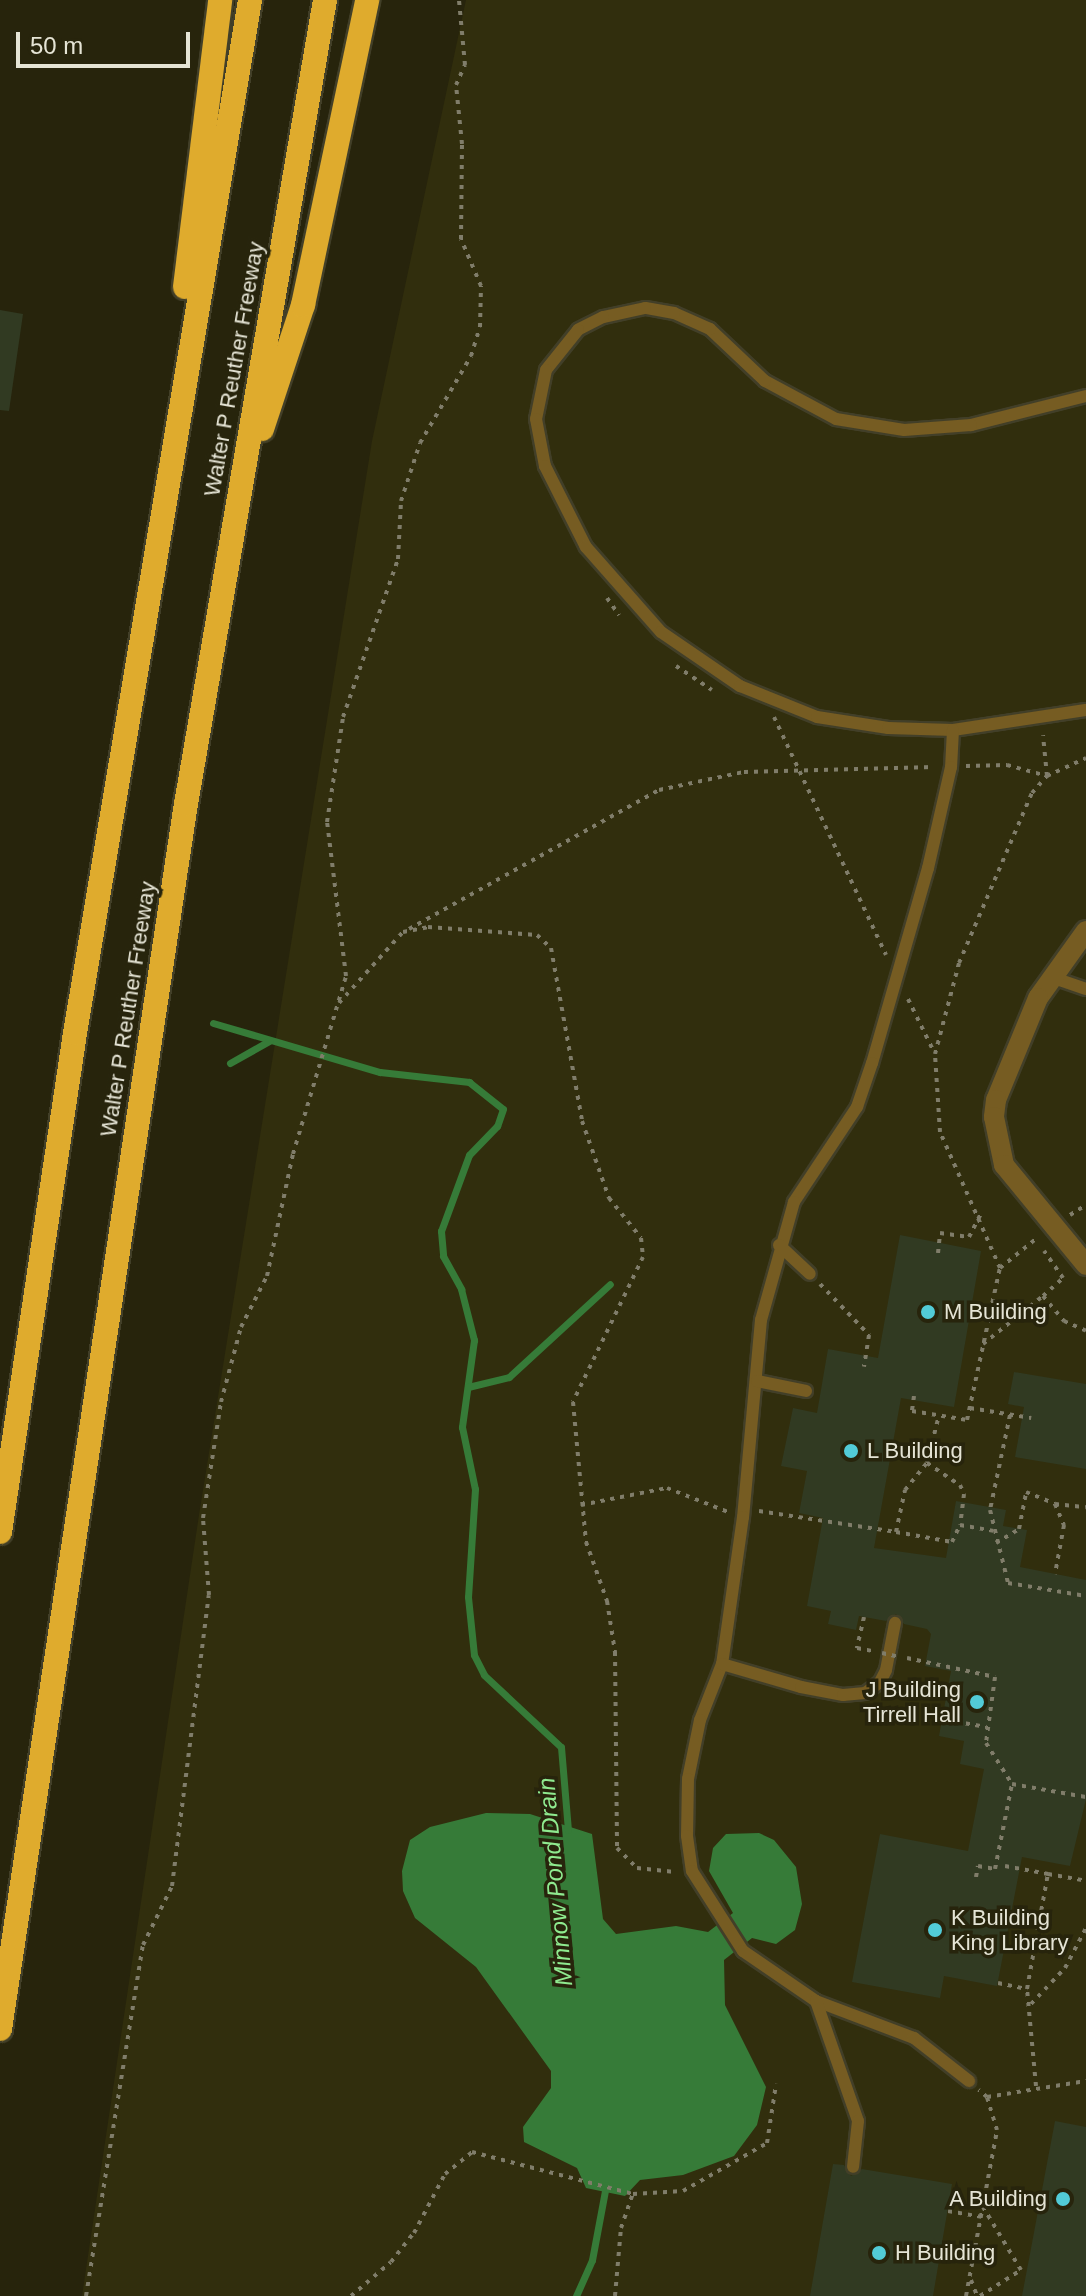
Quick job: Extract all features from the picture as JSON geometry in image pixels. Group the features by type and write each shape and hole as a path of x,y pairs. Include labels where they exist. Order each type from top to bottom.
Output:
{"highway":[{"path":"158,530 220,0"},
{"path":"0,1532 158,530 250,0"},
{"name":"Walter P Reuther Freeway","path":"0,2029 153,1016 236,507 325,0"},
{"path":"236,507 303,305 367,0"}],"street":[{"path":"1086,931 1051,977 1003,1081 994,1117 1004,1165 1086,1265"}],"lane":[{"path":"1086,396 1020,416 904,430 836,419 765,381 710,329 674,313 625,311 578,330 546,370 538,395 536,419 545,466 563,506 602,567 661,632 777,704 888,728 953,730 1086,710"},
{"path":"953,730 951,767 897,977 857,1107 813,1167 779,1245 761,1320 744,1513 722,1664 700,1720 688,1779 692,1871 720,1921 743,1951 816,2001 914,2038 969,2081"},
{"path":"1051,977 1086,989"},
{"path":"779,1245 810,1274"},
{"path":"757,1381 806,1391"},
{"path":"722,1664 829,1692 865,1693 880,1682 886,1670 895,1623"},
{"path":"816,2001 858,2121 853,2167"}],"path":[{"path":"86,2296 143,1945 172,1886 192,1698 209,1595 203,1518 221,1402 241,1327 267,1276 328,1028 346,976 345,941 327,822 343,717 398,559 401,501 420,443 471,356 483,307 481,286 461,239 462,144 456,85 465,65 459,0"},
{"path":"777,704 776,729 935,1054"},
{"path":"1040,718 1047,776"},
{"path":"914,1396 912,1411 967,1420 1000,1268 980,1215 958,1182 940,1132 935,1054 959,963 994,875 1032,793 1047,776 1086,758"},
{"path":"338,1005 403,932 659,790 744,772 796,770 1007,765 1047,776"},
{"path":"403,932 428,927 537,935 551,948 582,1121 609,1198 641,1238 643,1257 573,1402 581,1505 615,1652 617,1848 637,1868 692,1871"},
{"path":"1000,1268 1053,1225 1086,1205"},
{"path":"938,1253 940,1233 969,1237 980,1215"},
{"path":"982,1344 1063,1278 1025,1227"},
{"path":"810,1274 869,1335 864,1367"},
{"path":"1043,1296 1064,1321 1086,1331"},
{"path":"970,1408 1031,1418"},
{"path":"896,1532 905,1490 927,1463 939,1415"},
{"path":"1010,1415 990,1510 1008,1583 1086,1596"},
{"path":"581,1505 667,1488 744,1513 952,1542 960,1525 960,1485 927,1463"},
{"path":"996,1543 1019,1529 1026,1492 1055,1504 1086,1507"},
{"path":"1055,1504 1064,1525 1055,1574"},
{"path":"960,1525 994,1532"},
{"path":"864,1617 857,1648 995,1677 986,1743 1012,1784 995,1869 978,1866 976,1877"},
{"path":"946,1720 986,1727"},
{"path":"1012,1784 1086,1797"},
{"path":"1005,1866 1086,1881"},
{"path":"1036,2086 1031,2004 1027,1989 1048,1874"},
{"path":"1031,2004 1065,1968 1086,1928"},
{"path":"998,1983 1027,1989"},
{"path":"966,2296 997,2130 987,2097 969,2081"},
{"path":"987,2097 1036,2086 1086,2081"},
{"path":"351,2296 391,2262 414,2233 445,2174 472,2152 574,2182 632,2193 683,2191 761,2150 771,2131 776,2084"},
{"path":"615,2296 621,2228 632,2193"},
{"path":"970,2278 978,2296 1024,2270 983,2207"},
{"path":"948,2211 981,2217"}],"shaded area":[{"path":"466,0 1086,0 1086,2296 82,2296 199,1515 372,441"}],"water":[{"path":"486,1813 530,1814 592,1834 603,1919 616,1934 676,1926 708,1932 733,1913 709,1871 713,1848 726,1834 759,1833 774,1840 796,1867 802,1904 795,1930 776,1944 752,1938 724,1960 725,2005 766,2087 757,2125 734,2156 683,2175 640,2180 625,2196 586,2188 577,2168 524,2142 523,2127 551,2088 551,2071 476,1967 415,1918 403,1891 402,1871 410,1840 430,1827"}],"building":[{"path":"0,310 23,314 9,411 0,410"},
{"path":"900,1235 981,1251 954,1407 901,1398 874,1548 946,1558 956,1501 1006,1510 1003,1526 1027,1530 1020,1567 1086,1580 1086,1799 1070,1866 1022,1857 997,1986 944,1976 940,1998 852,1982 880,1834 968,1851 984,1769 960,1764 964,1741 939,1736 951,1671 925,1666 931,1634 927,1629 904,1624 896,1614 886,1621 859,1616 856,1630 828,1624 831,1611 807,1606 823,1518 799,1513 807,1471 781,1466 793,1408 817,1413 828,1349 878,1358"},
{"path":"1014,1372 1086,1384 1086,1469 1015,1457 1024,1407 1008,1404"},
{"name":"A Building","path":"1055,2121 1086,2127 1086,2296 1022,2296"},
{"name":"H Building","path":"833,2164 844,2165 851,2176 862,2169 952,2184 933,2296 810,2296"}],"waterway":[{"name":"Minnow Pond Drain","path":"213,1023 380,1072 469,1082 503,1109 497,1126 469,1155 441,1231 443,1256 461,1289 474,1340 462,1427 475,1489 468,1597 474,1655 484,1675 561,1747 568,1830"},
{"path":"230,1063 269,1041"},
{"path":"468,1387 509,1377 610,1284"},
{"name":"Minnow Pond Drain","path":"576,2296 592,2260 606,2185"}],"place":[{"name":"M Building","path":"928,1312"},
{"name":"L Building","path":"851,1451"},
{"name":"J Building Tirrell Hall","path":"977,1702"},
{"name":"K Building King Library","path":"935,1930"},
{"name":"A Building","path":"1063,2199"},
{"name":"H Building","path":"879,2253"}]}
